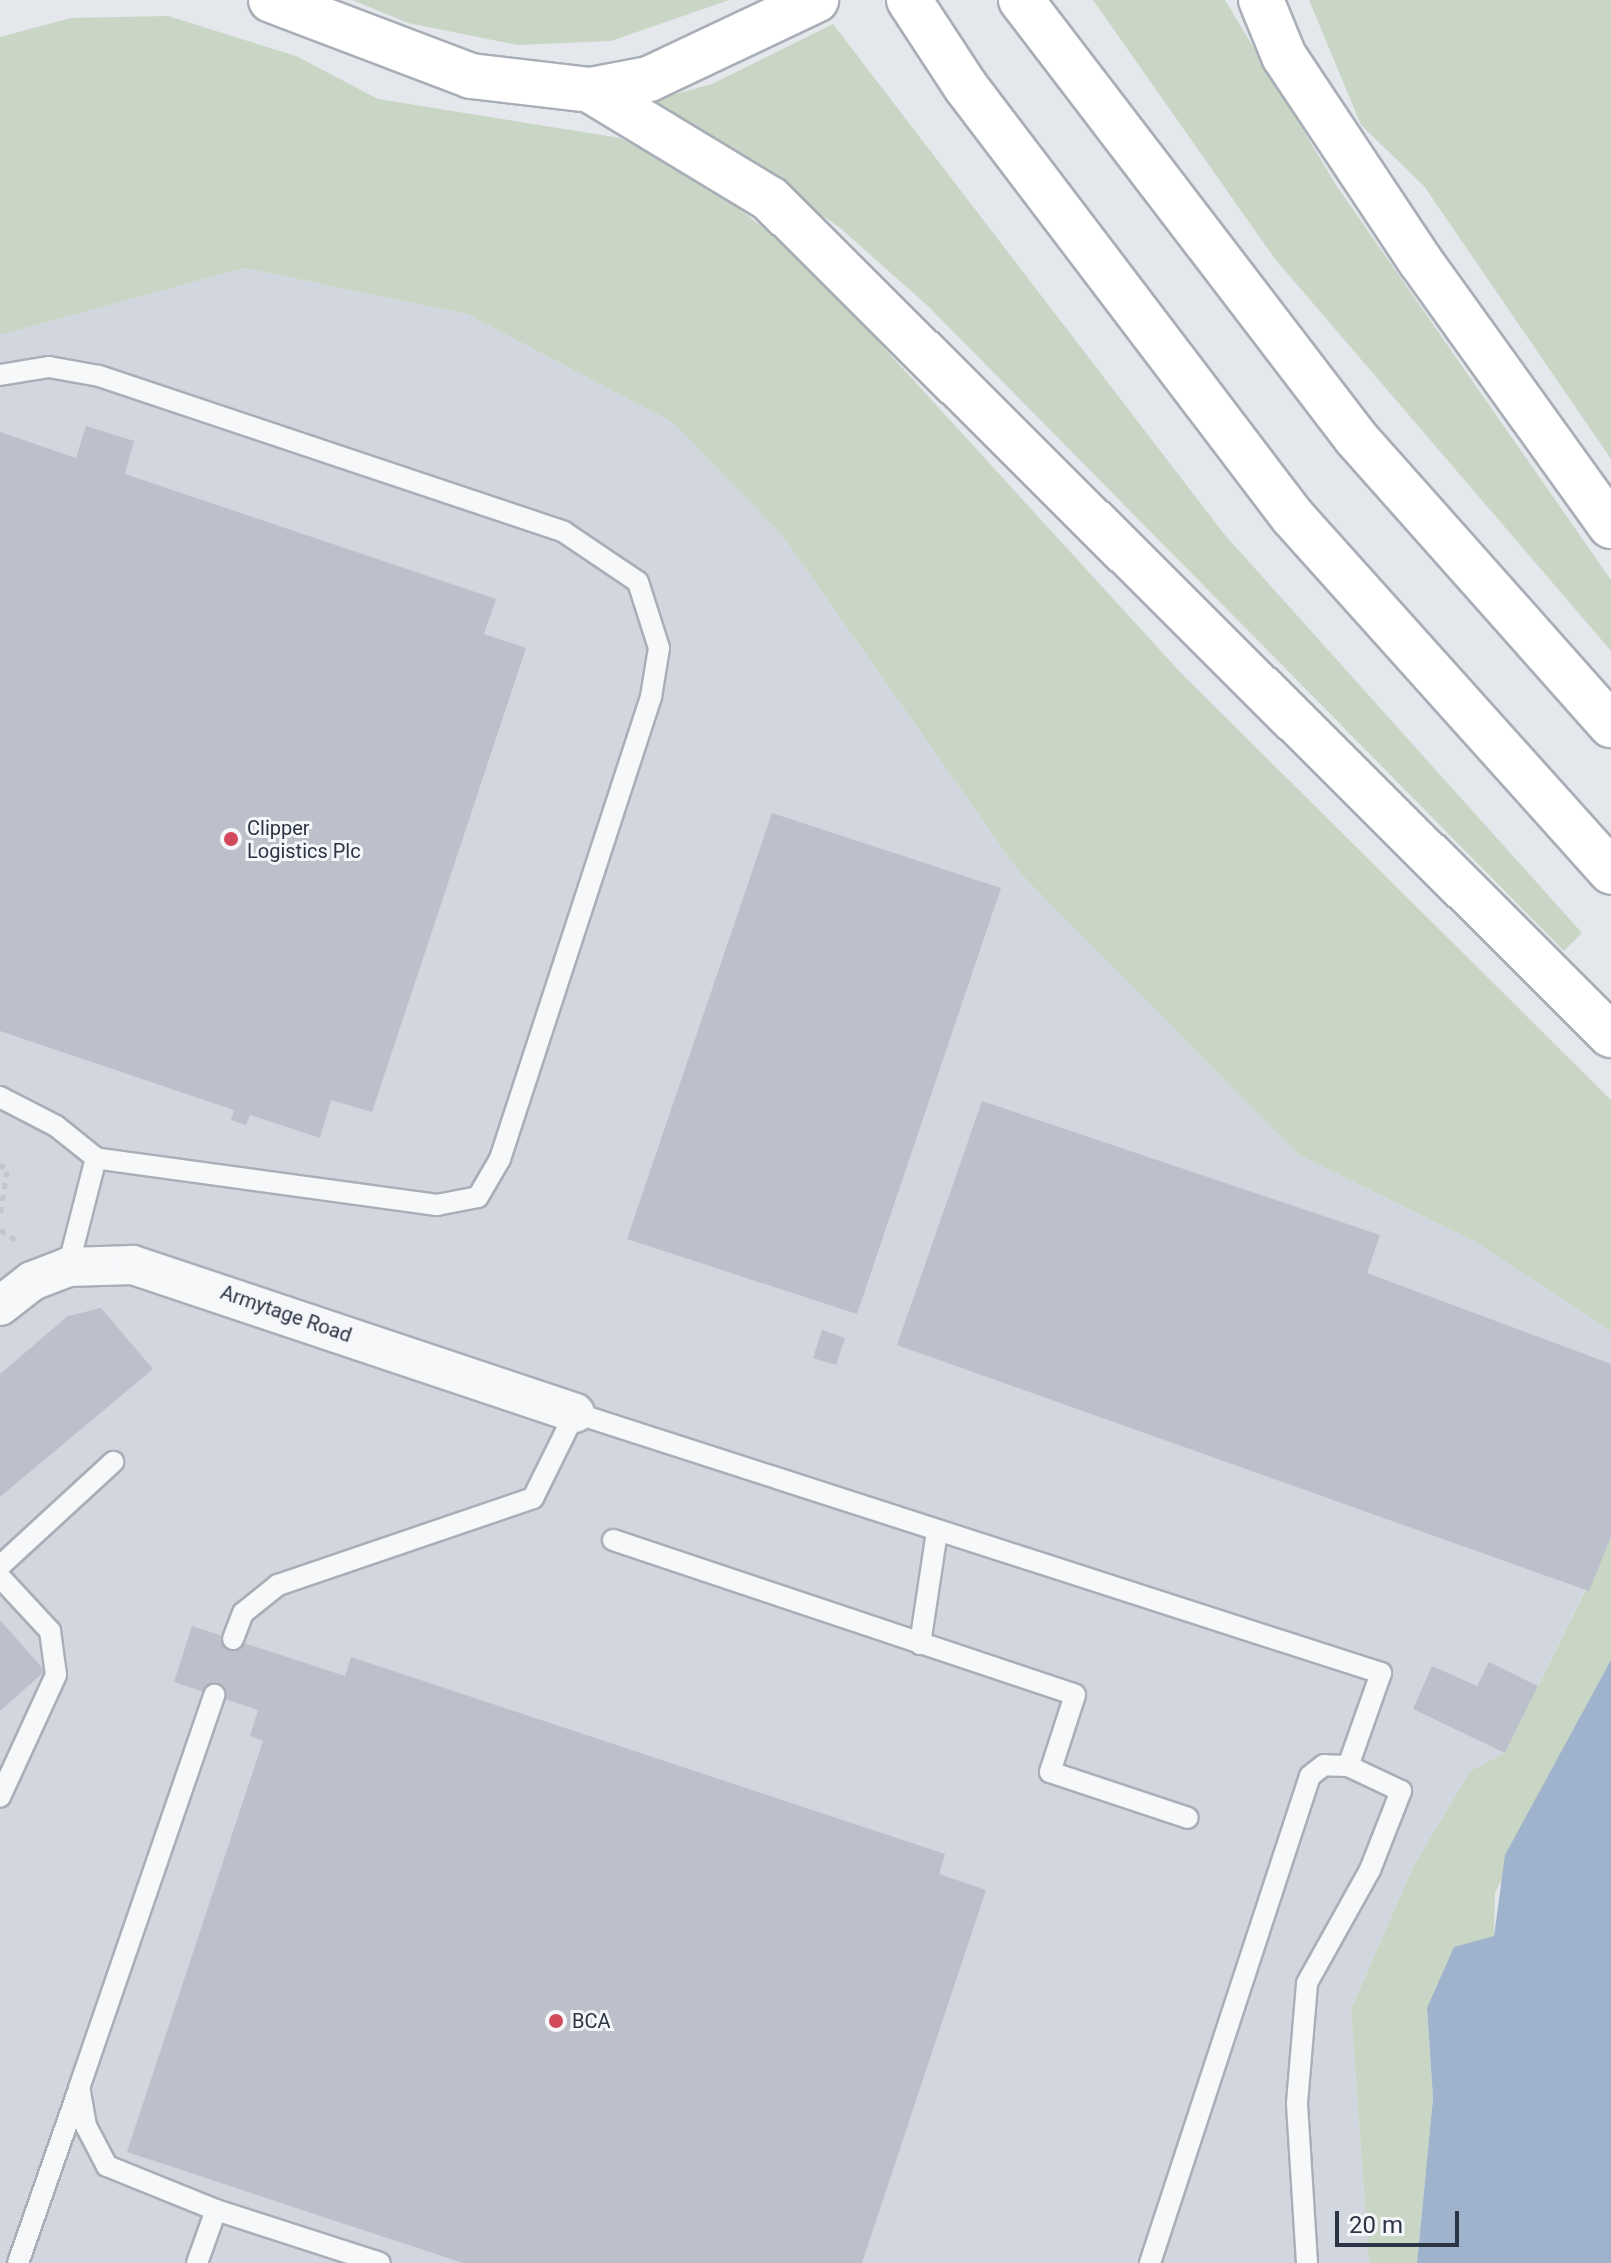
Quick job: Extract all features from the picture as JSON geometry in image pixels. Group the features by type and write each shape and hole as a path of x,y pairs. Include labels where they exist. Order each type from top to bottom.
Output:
{"highway":[{"path":"271,0 471,76 590,90 649,79 816,0"},
{"path":"909,0 966,87 1292,516 1611,872"},
{"path":"1021,0 1051,44 1356,438 1611,725"},
{"path":"1261,0 1284,56 1421,262 1611,526"},
{"path":"590,90 770,199 1611,1035"}],"street":[{"name":"Armytage Road","path":"0,1306 32,1281 68,1267 133,1265 575,1413"}],"lane":[{"path":"0,375 49,367 99,376 564,532 638,582 658,635 651,697 500,1159 478,1197 437,1205 96,1158 0,1097"},
{"path":"68,1267 96,1158"},
{"path":"233,1639 243,1613 278,1585 533,1498 575,1413 1381,1673 1348,1766"},
{"path":"0,1566 113,1462"},
{"path":"920,1644 937,1532"},
{"path":"613,1540 1075,1695 1050,1772 1188,1818"},
{"path":"0,1577 50,1631 56,1675 0,1797"},
{"path":"18,2263 214,1695"},
{"path":"1150,2263 1310,1776 1324,1765 1348,1766 1401,1791 1370,1870 1307,1983 1297,2103 1307,2263"},
{"path":"79,2088 86,2126 107,2166 216,2210 380,2263"},
{"path":"197,2263 216,2210"}],"path":[{"path":"0,1164 7,1171 0,1216"}],"shaded area":[{"path":"244,268 467,314 672,422 782,535 1019,872 1299,1155 1474,1241 1611,1331 1611,1537 1505,1753 1470,1771 1414,1865 1351,2009 1369,2263 0,2263 0,335"}],"green space":[{"path":"352,0 729,0 611,41 517,45 408,23"},
{"path":"1093,0 1225,0 1336,185 1611,580 1611,651 1275,259"},
{"path":"1309,0 1611,0 1611,459 1424,186 1361,125"},
{"path":"168,16 296,56 378,99 620,138 709,186 800,256 1181,673 1611,1100 1611,1331 1474,1241 1299,1155 1019,872 782,535 672,422 467,314 244,268 0,335 0,37 71,18"},
{"path":"833,24 1224,534 1582,933 1564,951 928,306 839,227 651,101 712,84"},
{"path":"1611,1538 1611,1660 1495,1893 1494,1936 1427,2008 1433,2098 1417,2263 1369,2263 1351,2009 1414,1865 1470,1771 1505,1753"}],"water":[{"path":"1611,1660 1611,2263 1417,2263 1433,2098 1427,2008 1454,1947 1494,1936 1505,1855"}],"building":[{"name":"Clipper Logistics Plc","path":"86,426 134,441 125,474 496,599 484,634 526,648 372,1112 331,1100 320,1138 250,1115 246,1125 231,1120 234,1110 0,1031 0,432 76,458"},
{"path":"772,813 1001,888 857,1314 627,1239"},
{"path":"982,1101 1380,1235 1367,1273 1611,1364 1611,1537 1589,1591 897,1345"},
{"path":"101,1308 153,1369 0,1497 0,1374 68,1316"},
{"path":"822,1330 845,1338 836,1365 813,1358"},
{"path":"0,1620 45,1671 0,1711"},
{"name":"BCA","path":"192,1626 345,1676 351,1657 945,1854 939,1874 986,1890 862,2263 463,2263 127,2152 263,1741 250,1736 258,1710 174,1682"},
{"path":"1489,1662 1538,1686 1505,1753 1413,1709 1432,1666 1477,1686"}],"place":[{"name":"Clipper Logistics Plc","path":"231,839"},
{"name":"BCA","path":"556,2021"}]}
